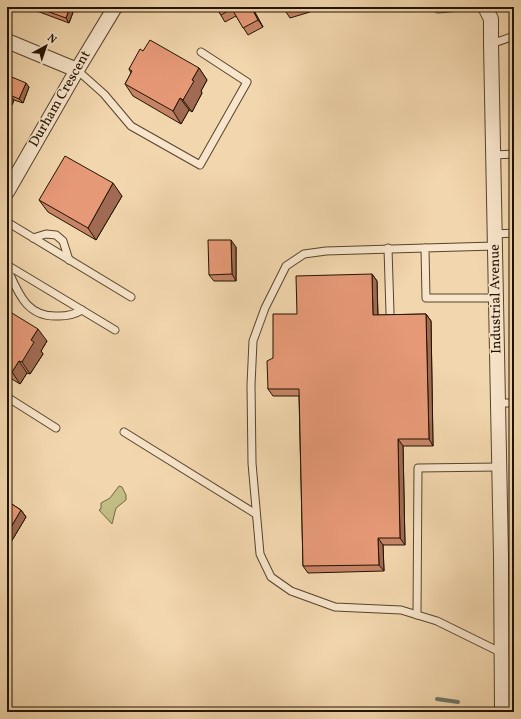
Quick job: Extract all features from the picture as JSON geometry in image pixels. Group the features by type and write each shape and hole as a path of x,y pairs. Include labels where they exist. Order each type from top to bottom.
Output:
{"street":[{"name":"Durham Crescent","path":"7,192 115,7"},
{"name":"Industrial Avenue","path":"485,7 491,19 502,712"},
{"path":"7,41 77,70"}],"lane":[{"path":"438,9 459,7"},
{"path":"491,44 514,36"},
{"path":"77,70 104,94 131,126 200,165 247,82 201,52"},
{"path":"493,155 514,154"},
{"path":"7,222 130,297"},
{"path":"502,653 436,621 401,610 335,607 291,591 271,577 260,554 252,463 251,392 253,341 265,308 286,266 304,254 326,251 425,248 495,240 514,233"},
{"path":"33,238 46,234 56,235 62,241 69,260"},
{"path":"388,248 390,313"},
{"path":"425,248 426,298 496,298"},
{"path":"7,266 115,330"},
{"path":"7,266 18,293 26,304 34,311 44,316 71,316 82,310"},
{"path":"7,397 56,428"},
{"path":"498,403 514,403"},
{"path":"124,432 256,514"},
{"path":"417,615 418,468 499,466"}],"shaded area":[{"path":"119,486 122,487 126,495 126,500 116,508 112,524 99,510 101,509 101,503 110,498"}],"building":[{"path":"35,7 70,7 66,18"},
{"path":"216,7 251,7 258,20 243,28 232,9 221,15"},
{"path":"150,40 199,68 192,80 194,81 183,100 180,98 173,111 125,84 132,71 129,69 140,49 143,51"},
{"path":"7,75 26,83 19,99 10,95 7,100"},
{"path":"65,156 113,183 88,228 39,200"},
{"path":"208,240 231,240 232,274 209,275"},
{"path":"372,274 373,315 426,314 429,439 398,439 400,538 378,538 379,565 303,566 299,389 268,389 267,361 273,358 273,314 297,314 296,276"},
{"path":"7,310 38,329 31,340 34,342 22,362 19,361 12,372 7,369"},
{"path":"7,501 21,510 7,534"}],"waterway":[{"path":"437,699 458,702"}]}
